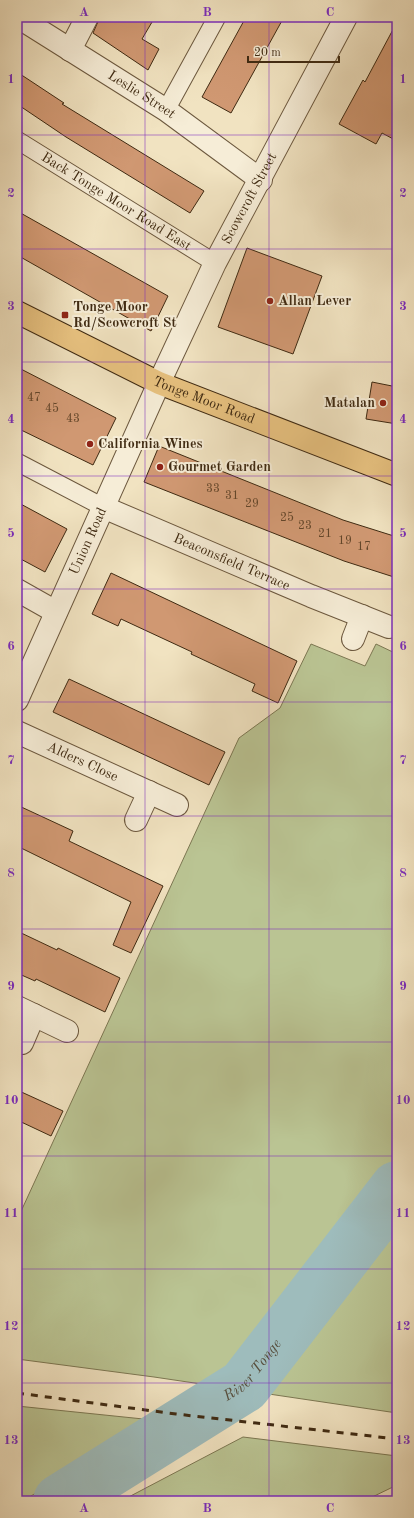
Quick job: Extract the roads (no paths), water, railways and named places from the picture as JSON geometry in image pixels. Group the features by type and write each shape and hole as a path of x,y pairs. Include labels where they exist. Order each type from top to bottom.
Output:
{"main road":[{"name":"Tonge Moor Road","path":"17,312 158,383 397,475"}],"street":[{"name":"Leslie Street","path":"18,17 166,110 261,180"},
{"path":"70,50 87,17"},
{"name":"Scowcroft Street","path":"158,383 215,263 261,180 346,17"},
{"name":"Union Road","path":"17,700 158,383"},
{"name":"Beaconsfield Terrace","path":"103,507 311,596 389,627"},
{"path":"17,590 56,612"},
{"path":"353,639 362,616"},
{"name":"Alders Close","path":"17,732 177,805"},
{"path":"136,820 149,792"},
{"path":"22,1043 26,1011 67,1031"}],"lane":[{"path":"166,110 217,17"},
{"name":"Back Tonge Moor Road East","path":"17,140 215,263"},
{"path":"17,462 103,507"}],"waterway":[{"name":"River Tonge","path":"60,1501 244,1386 397,1188"}],"railway":[{"path":"17,1393 176,1414 397,1439"}],"place":[{"name":"Allan Lever","path":"270,301"},
{"name":"Tonge Moor Rd/Scowcroft St","path":"65,315"},
{"name":"Matalan","path":"383,403"},
{"name":"California Wines","path":"90,444"},
{"name":"Gourmet Garden","path":"160,467"}]}
